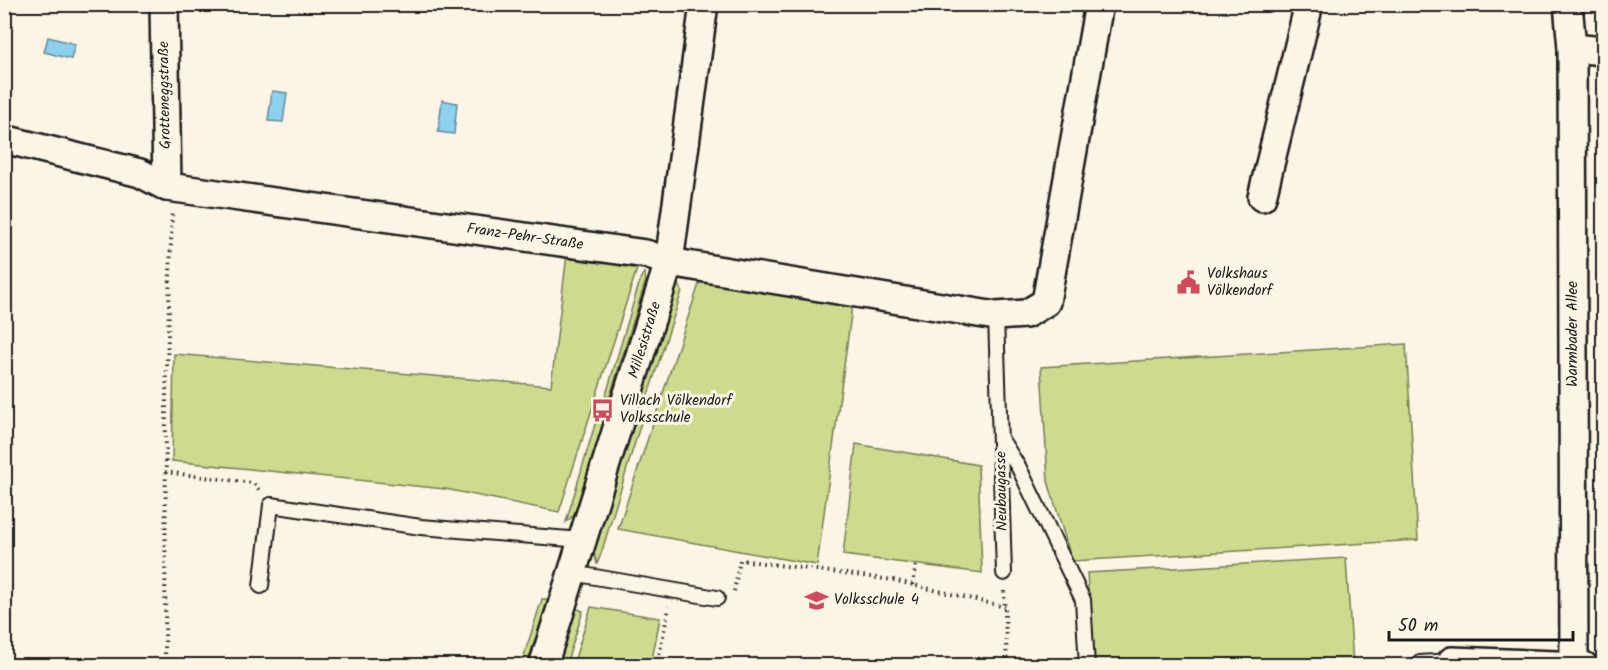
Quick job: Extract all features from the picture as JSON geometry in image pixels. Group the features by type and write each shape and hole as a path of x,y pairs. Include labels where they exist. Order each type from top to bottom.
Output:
{"street":[{"name":"Grotteneggstraße","path":"164,4 169,195"},
{"name":"Millesistraße","path":"543,666 669,262 704,4"},
{"name":"Franz-Pehr-Straße","path":"4,139 140,173 169,195 646,254 669,262 996,316 1026,314 1046,302 1099,4"},
{"path":"1262,196 1309,4"},
{"name":"Warmbader Allee","path":"1452,661 1577,665 1572,48 1568,4"},
{"path":"1572,48 1604,51"}],"lane":[{"name":"Neubaugasse","path":"996,316 1004,573"},
{"path":"1001,439 1019,468 1083,600 1087,666"},
{"path":"261,586 271,505 421,527 582,540"},
{"path":"572,573 717,598"},
{"path":"1419,666 1419,663 1452,661"}],"path":[{"path":"165,666 169,195"},
{"path":"165,472 253,483 271,505"},
{"path":"717,598 726,590 734,591 740,560 914,585 1005,607"},
{"path":"914,585 915,564"},
{"path":"1004,573 1007,666"},
{"path":"657,666 672,590"}],"green space":[{"path":"567,254 637,269 559,512 445,489 172,461 174,354 551,386"},
{"path":"644,273 646,280 610,396 605,398 641,277"},
{"path":"701,278 849,300 852,307 817,565 618,529"},
{"path":"678,282 682,291 646,401 643,399 643,393 671,305 673,283"},
{"path":"1406,344 1418,540 1072,561 1048,481 1041,367"},
{"path":"599,411 605,419 574,515 566,522"},
{"path":"643,416 597,564 594,553 597,541 632,425 636,418"},
{"path":"856,444 978,465 982,573 843,555"},
{"path":"1346,558 1353,665 1093,665 1087,573"},
{"path":"542,599 548,599 527,665 521,665"},
{"path":"591,607 660,618 651,665 573,665"},
{"path":"575,608 583,611 566,665 558,666"}],"water":[{"path":"48,37 75,44 71,59 44,52"},
{"path":"272,91 287,93 283,122 268,121"},
{"path":"442,100 457,103 454,134 438,132"}],"place":[{"name":"Volkshaus Völkendorf","path":"1189,283"},
{"name":"Villach Völkendorf Volksschule","path":"602,410"},
{"name":"Volksschule 4","path":"816,600"}]}
